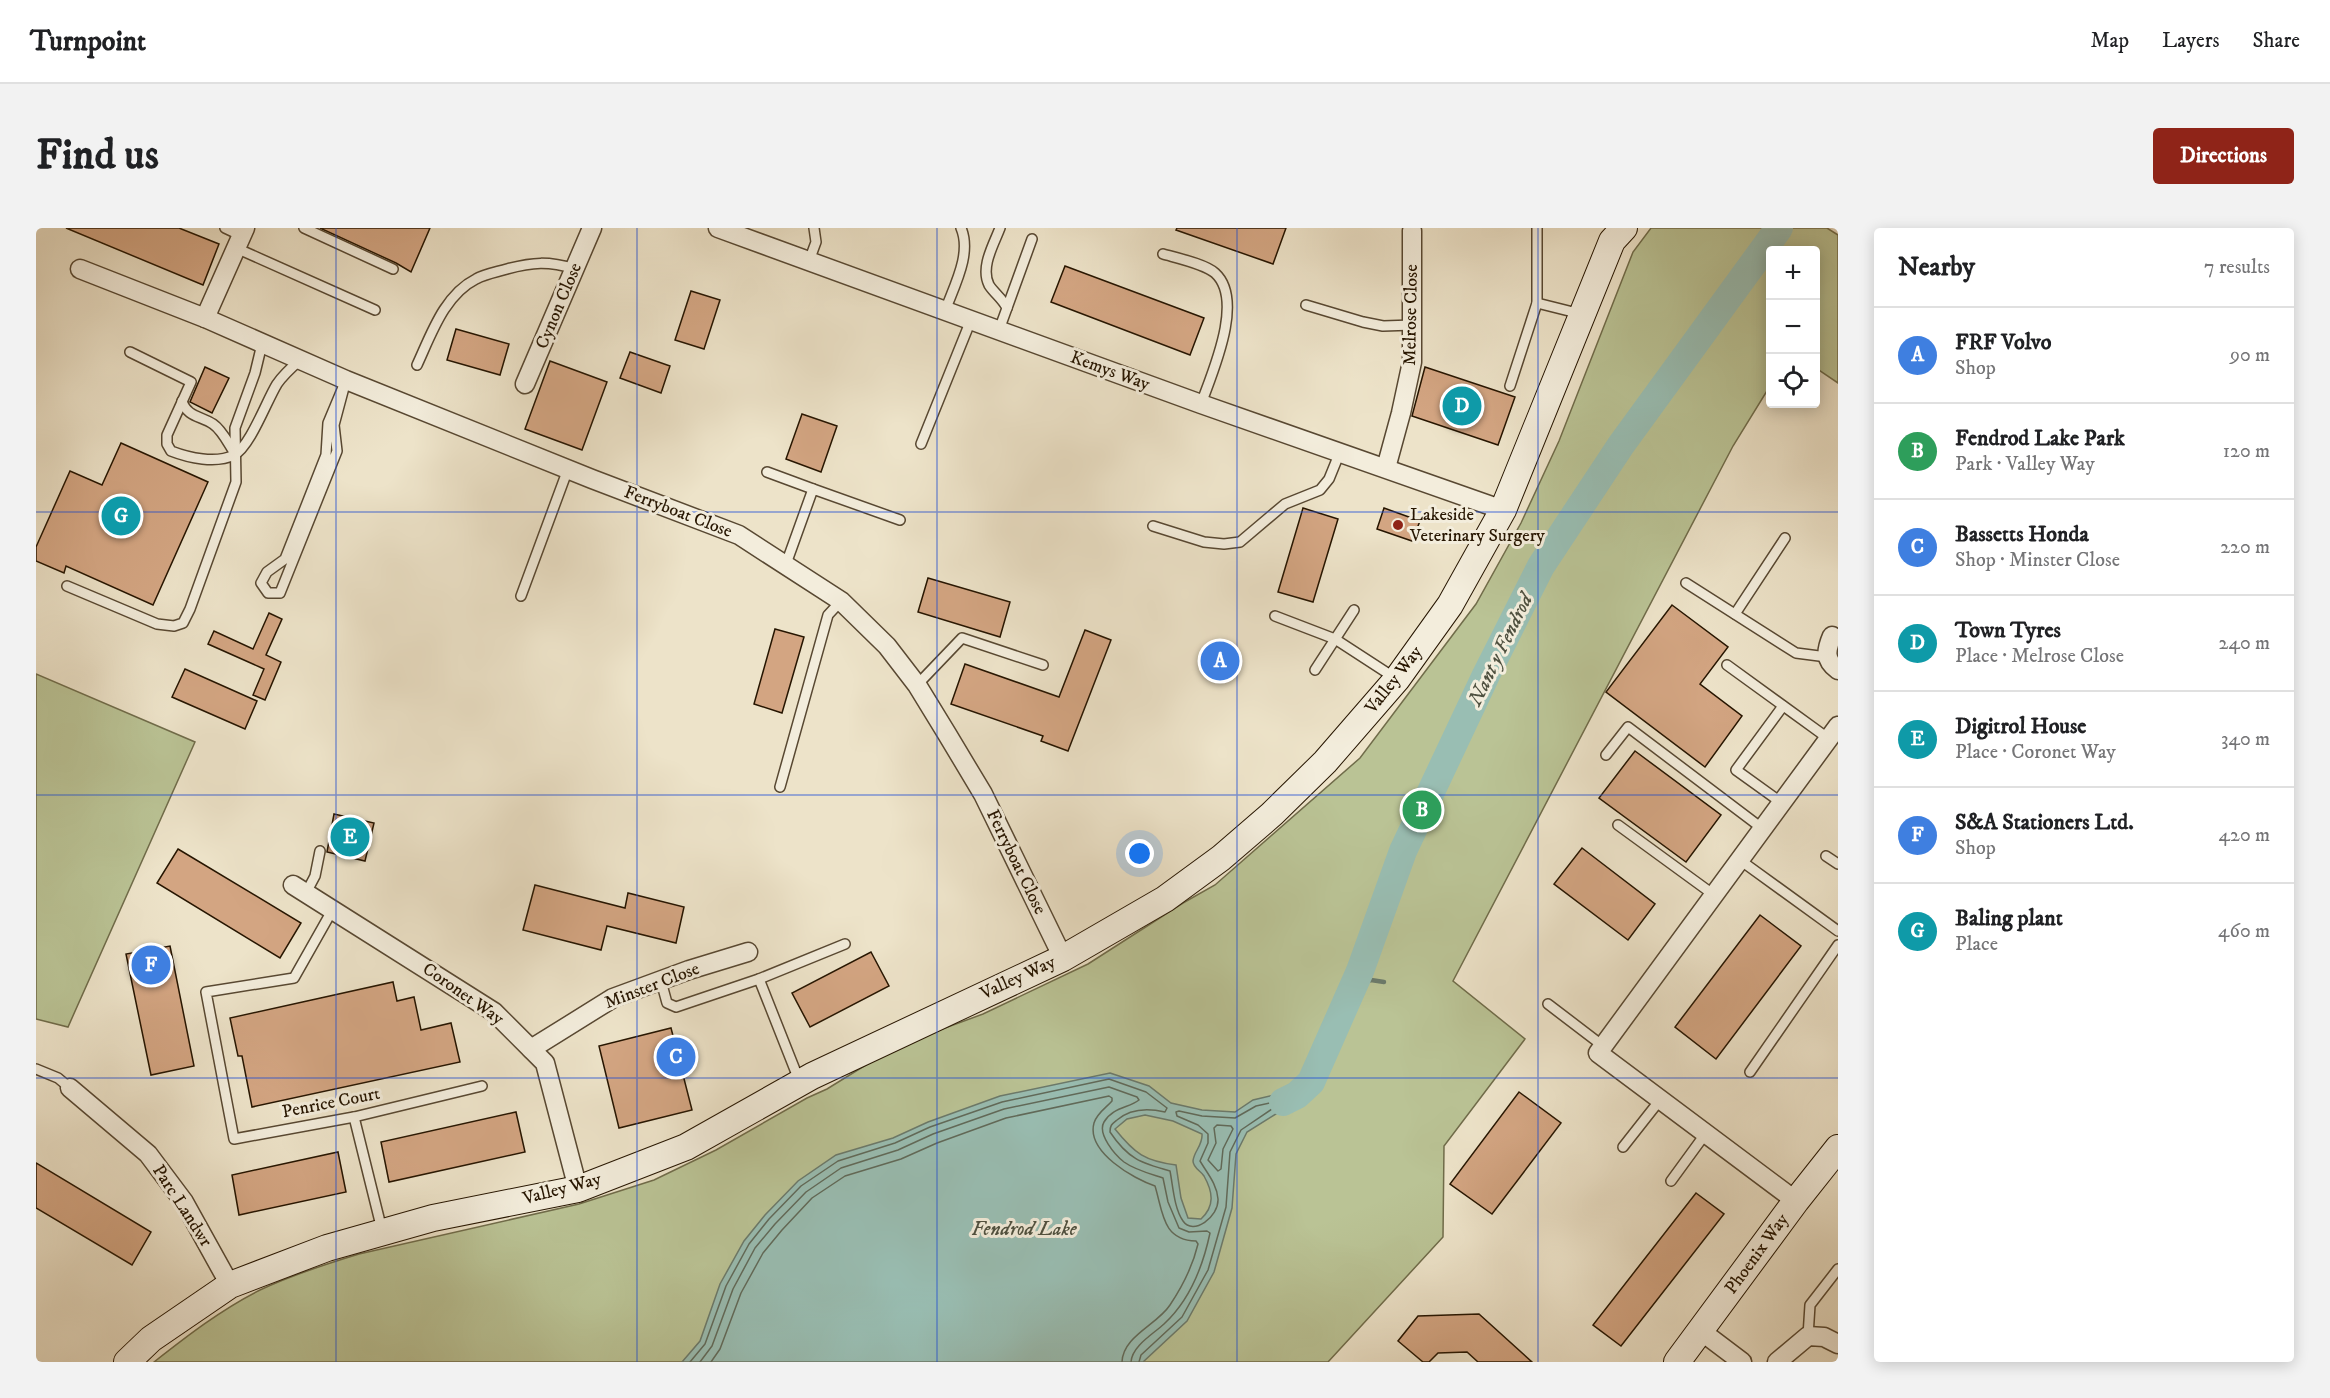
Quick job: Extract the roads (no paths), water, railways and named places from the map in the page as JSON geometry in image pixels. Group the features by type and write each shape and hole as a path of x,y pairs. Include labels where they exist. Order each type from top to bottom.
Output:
{"street":[{"name":"Cynon Close","path":"525,384 592,228"},
{"name":"Kemys Way","path":"718,228 1201,404 1503,510"},
{"name":"Melrose Close","path":"1386,468 1412,362 1412,231"},
{"name":"Valley Way","path":"128,1362 151,1339 230,1285 327,1248 382,1232 434,1218 578,1189 686,1147 800,1083 1063,958 1165,899 1221,858 1272,814 1325,762 1397,679 1450,605 1503,510 1616,232"},
{"path":"205,318 237,235"},
{"name":"Ferryboat Close","path":"80,269 205,318 346,380 739,535 841,601 887,646 917,686 983,794 1063,958"},
{"path":"1832,636 1826,649 1832,663"},
{"path":"1796,1201 1598,1053 1833,733"},
{"name":"Coronet Way","path":"299,889 494,1012 545,1063 578,1189"},
{"name":"Minster Close","path":"531,1049 613,998 748,952"},
{"name":"Parc Landwr","path":"70,1088 148,1154 184,1202 230,1285"},
{"name":"Phoenix Way","path":"1677,1362 1838,1148"},
{"path":"1701,1331 1742,1362"},
{"path":"1777,1362 1808,1335 1838,1344"}],"lane":[{"path":"304,228 393,270"},
{"path":"809,261 816,242 814,228"},
{"path":"945,311 964,254 965,238 961,228"},
{"path":"1000,228 990,252 987,277 990,286 1002,298 1007,308"},
{"path":"1510,386 1537,303 1536,228"},
{"path":"237,235 375,310"},
{"path":"999,330 1032,239"},
{"path":"1163,254 1212,271 1221,279 1226,294 1226,326 1201,404"},
{"path":"417,365 437,321 461,288 478,278 537,262 574,269"},
{"path":"1537,303 1583,315"},
{"path":"1306,304 1383,326 1413,325"},
{"path":"921,444 971,320"},
{"path":"67,585 157,624 174,626 183,623 236,482 238,469 235,454 235,428 255,373 262,344"},
{"path":"130,352 191,382 167,435 167,444 171,451 198,459 212,459 235,454 251,435 278,382 300,360"},
{"path":"346,380 334,425 337,451 280,593 268,593 261,583 267,572 285,559 326,455 328,423 346,380"},
{"path":"182,401 184,408 192,415 214,425 235,454"},
{"path":"1153,526 1204,542 1224,544 1240,542 1285,504 1320,490 1329,479 1340,452"},
{"path":"521,596 568,469"},
{"path":"767,472 900,520"},
{"path":"786,564 813,489"},
{"path":"1735,614 1785,538"},
{"path":"1686,583 1796,653 1832,663"},
{"path":"780,787 828,615 841,601"},
{"path":"1315,669 1354,610"},
{"path":"1275,616 1335,639 1397,679"},
{"path":"917,686 962,638 1043,665"},
{"path":"1727,665 1783,706 1833,733"},
{"path":"1782,803 1736,770 1783,706"},
{"path":"1606,755 1628,727 1763,829"},
{"path":"1618,825 1714,895"},
{"path":"299,889 315,876 320,851"},
{"path":"1826,856 1838,864"},
{"path":"1740,860 1838,931"},
{"name":"Penrice Court","path":"333,909 294,978 206,992 234,1139 354,1117 482,1086"},
{"path":"661,981 667,1003 676,1007 759,979 845,944"},
{"path":"1750,1072 1838,945"},
{"path":"759,979 800,1083"},
{"path":"1548,1004 1603,1046"},
{"path":"36,1069 58,1078 70,1088"},
{"path":"1623,1147 1660,1100"},
{"path":"354,1117 382,1232"},
{"path":"1671,1181 1706,1133"},
{"path":"1808,1335 1810,1305 1838,1269"}],"water":[{"name":"Fendrod Lake","path":"1110,1073 1149,1086 1171,1103 1202,1110 1235,1112 1253,1100 1274,1095 1283,1102 1284,1109 1247,1132 1236,1154 1232,1208 1214,1272 1187,1321 1143,1362 682,1362 700,1341 720,1284 744,1241 798,1181 836,1155 893,1138 928,1122 1000,1096","holes":["1145,1115 1173,1121 1202,1134 1193,1161 1194,1166 1203,1174 1207,1182 1211,1199 1209,1209 1201,1219 1188,1218 1181,1198 1176,1165 1141,1155 1115,1129 1127,1119"]}],"waterway":[{"name":"Nant y Fendrod","path":"1283,1102 1297,1095 1311,1082 1360,971 1403,851 1486,675 1541,566 1621,445 1779,228"},
{"path":"1353,986 1371,980 1384,982"}],"place":[{"name":"Town Tyres","path":"1462,406"},
{"name":"Baling plant","path":"121,516"},
{"name":"Lakeside Veterinary Surgery","path":"1398,525"},
{"name":"FRF Volvo","path":"1220,661"},
{"name":"Fendrod Lake Park","path":"1422,810"},
{"name":"Digitrol House","path":"350,837"},
{"name":"S&A Stationers Ltd.","path":"151,965"},
{"name":"Bassetts Honda","path":"676,1057"}]}
